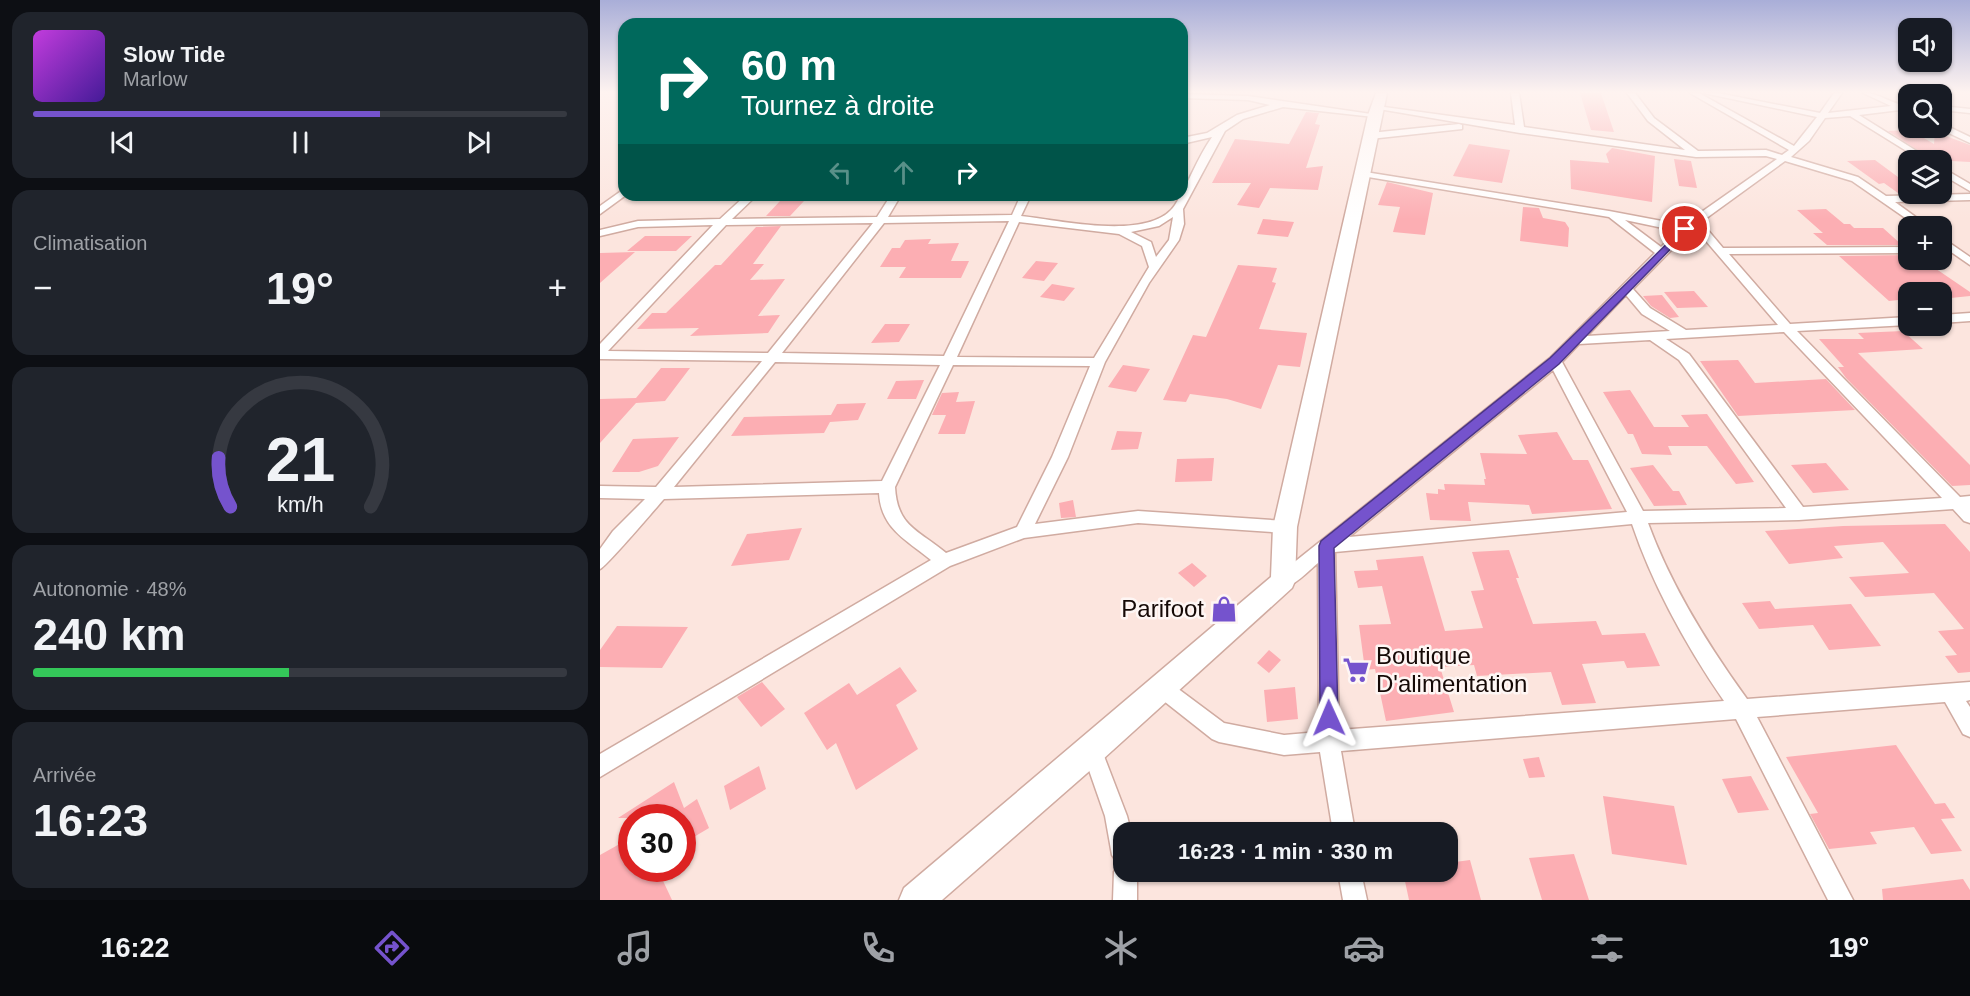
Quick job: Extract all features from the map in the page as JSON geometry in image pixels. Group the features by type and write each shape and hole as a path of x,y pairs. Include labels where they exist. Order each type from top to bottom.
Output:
{"main road":[{"path":"916,900 1092,750 1283,581 1285,527 1371,135"}],"street":[{"path":"1188,140 1210,135"},
{"path":"1188,192 1219,135"},
{"path":"1557,135 1696,154 1766,153 1855,179 1909,216"},
{"path":"1670,135 1696,154"},
{"path":"1768,135 1795,150"},
{"path":"1283,581 1555,361 1661,252 1690,226 1784,159 1807,135"},
{"path":"1887,135 1911,150"},
{"path":"1362,173 1690,226 1721,251 1788,328 1963,502 1970,517"},
{"path":"1952,177 1970,188"},
{"path":"600,211 618,197"},
{"path":"1886,199 1970,197"},
{"path":"600,353 746,201"},
{"path":"600,562 619,536 660,493 772,356 880,221 892,201"},
{"path":"944,561 893,523 886,505 887,486 1023,201"},
{"path":"600,233 638,224 1014,218 1121,231 1155,224 1178,210 1183,201"},
{"path":"1023,532 1060,457 1098,362 1154,267 1174,240 1179,224 1178,210"},
{"path":"1609,214 1661,252"},
{"path":"1121,231 1147,244 1154,267"},
{"path":"1721,251 1898,250"},
{"path":"1954,250 1970,250"},
{"path":"1954,250 1970,262"},
{"path":"1627,289 1646,311 1684,334"},
{"path":"1952,318 1970,317"},
{"path":"1572,341 1898,322"},
{"path":"1684,334 1684,357"},
{"path":"1651,335 1684,357 1799,514"},
{"path":"600,353 948,362 1098,362"},
{"path":"1555,361 1638,517 1657,567 1710,664 1742,708 1841,900"},
{"path":"600,492 660,493 887,486"},
{"path":"1326,546 1638,517 1799,514 1963,502"},
{"path":"600,766 944,561 1023,532 1138,517 1285,527"},
{"path":"1326,546 1329,740 1342,822"},
{"path":"1162,688 1219,732 1284,745 1961,692 1970,727"},
{"path":"1092,750 1117,822"},
{"path":"1125,900 1126,882"},
{"path":"1352,882 1355,900"}],"building":[{"path":"1294,135 1317,135 1306,168 1323,166 1318,190 1270,188 1259,208 1237,205 1251,183 1212,183 1235,139 1289,144"},
{"path":"1899,138 1924,138 1934,144 1934,138 1951,138 1970,145 1970,162 1952,161 1952,150 1917,150"},
{"path":"1469,144 1510,150 1502,183 1453,176"},
{"path":"1612,148 1655,156 1652,202 1571,189 1570,160 1609,163 1606,154"},
{"path":"1674,159 1691,161 1697,188 1679,186"},
{"path":"1875,160 1898,177 1898,193 1884,183 1879,184 1847,161"},
{"path":"1387,182 1433,193 1425,235 1393,232 1400,207 1378,205"},
{"path":"780,201 804,201 790,216 766,216"},
{"path":"1523,207 1539,208 1543,218 1565,222 1569,228 1568,247 1520,241"},
{"path":"1826,209 1844,224 1850,224 1854,228 1883,228 1898,241 1898,245 1827,245 1813,233 1823,233 1797,210"},
{"path":"1263,219 1294,222 1288,237 1257,234"},
{"path":"781,226 753,264 764,264 750,280 785,279 758,316 780,315 768,333 690,336 699,328 637,329 652,313 666,313 715,265 721,265 756,227"},
{"path":"645,236 692,236 676,251 627,251"},
{"path":"931,239 928,244 959,243 951,261 969,261 961,278 899,278 906,267 880,267 892,248 900,248 905,240"},
{"path":"635,252 600,283 600,253"},
{"path":"1898,255 1898,270 1938,270 1970,292 1970,296 1952,298 1952,282 1898,282 1898,300 1889,301 1839,256"},
{"path":"1036,261 1058,263 1044,281 1022,278"},
{"path":"1238,265 1277,268 1272,282 1276,283 1259,329 1307,333 1300,367 1278,365 1261,409 1227,399 1190,394 1186,402 1163,400 1193,335 1206,337"},
{"path":"1052,284 1075,288 1064,301 1040,297"},
{"path":"1694,291 1708,307 1677,308 1664,292"},
{"path":"1662,295 1679,317 1670,318 1651,306 1643,296"},
{"path":"885,324 910,324 899,342 871,343"},
{"path":"1898,331 1898,336 1909,336 1923,349 1858,353 1970,465 1970,485 1952,486 1846,378 1838,367 1844,367 1819,339 1864,339 1858,333"},
{"path":"1738,360 1755,383 1826,379 1855,410 1738,416 1700,361"},
{"path":"1123,365 1150,369 1136,392 1108,387"},
{"path":"661,368 690,368 665,401 636,403 600,443 600,399 636,398"},
{"path":"924,380 916,399 887,399 896,381"},
{"path":"1630,390 1654,427 1689,427 1681,415 1707,414 1754,482 1736,484 1707,446 1668,446 1672,455 1642,454 1633,434 1628,434 1603,392"},
{"path":"959,392 956,402 975,401 965,434 938,434 946,415 932,415 942,393"},
{"path":"866,403 858,420 830,422 824,433 731,436 744,417 831,415 837,404"},
{"path":"1117,431 1142,432 1138,449 1111,450"},
{"path":"1557,432 1573,460 1588,460 1612,509 1532,514 1529,505 1468,502 1471,521 1430,520 1426,493 1438,494 1438,489 1445,490 1444,484 1485,485 1484,479 1486,479 1480,453 1527,454 1518,435"},
{"path":"679,437 658,466 639,472 612,472 633,439"},
{"path":"1214,458 1212,481 1175,482 1177,459"},
{"path":"1826,463 1849,490 1813,493 1791,465"},
{"path":"1653,465 1673,491 1679,491 1687,505 1654,506 1630,468"},
{"path":"1073,500 1076,517 1061,518 1059,503"},
{"path":"1945,524 1970,552 1970,672 1958,673 1945,656 1957,655 1938,631 1964,629 1934,593 1865,597 1849,577 1909,573 1883,542 1834,546 1843,558 1789,564 1765,531 1843,526"},
{"path":"802,528 789,560 731,566 747,534"},
{"path":"1509,550 1519,578 1516,578 1533,624 1596,621 1602,635 1645,633 1660,666 1627,668 1624,661 1582,664 1596,703 1562,705 1551,672 1477,676 1474,665 1440,667 1454,712 1386,721 1375,669 1365,670 1359,625 1391,624 1382,586 1358,588 1354,571 1378,570 1376,560 1423,556 1445,631 1483,628 1471,591 1484,590 1472,552"},
{"path":"1192,563 1207,576 1194,587 1178,573"},
{"path":"1770,601 1775,609 1851,604 1881,646 1829,650 1813,625 1759,629 1742,603"},
{"path":"617,626 688,627 662,668 600,667 600,650"},
{"path":"1269,650 1281,660 1269,673 1257,663"},
{"path":"900,667 917,691 896,705 918,749 856,790 836,743 827,750 804,713 849,683 857,695"},
{"path":"762,682 785,709 761,727 737,697"},
{"path":"1295,687 1298,719 1267,722 1264,690"},
{"path":"1896,745 1935,804 1945,803 1955,818 1941,819 1962,851 1931,854 1914,827 1870,832 1877,844 1829,849 1810,814 1818,813 1786,757"},
{"path":"1539,757 1545,777 1529,778 1523,759"},
{"path":"759,766 766,789 730,810 724,786"},
{"path":"1751,776 1769,810 1738,813 1722,779"},
{"path":"674,782 682,804 640,804"},
{"path":"1603,796 1674,806 1687,865 1612,854"},
{"path":"697,799 709,828 696,836 696,804 690,804"},
{"path":"618,845 618,882 664,882 672,900 600,900 600,855"},
{"path":"1574,854 1589,900 1542,900 1529,858"},
{"path":"1470,860 1481,900 1409,900 1405,882 1458,882 1458,862"},
{"path":"1963,879 1970,890 1970,900 1883,900 1882,889"}],"place":[{"name":"Parifoot","path":"1224,609"},
{"name":"Boutique D'alimentation","path":"1356,670"}],"route":[{"path":"1329,718 1326,546 1555,361 1572,341 1685,229"}]}
